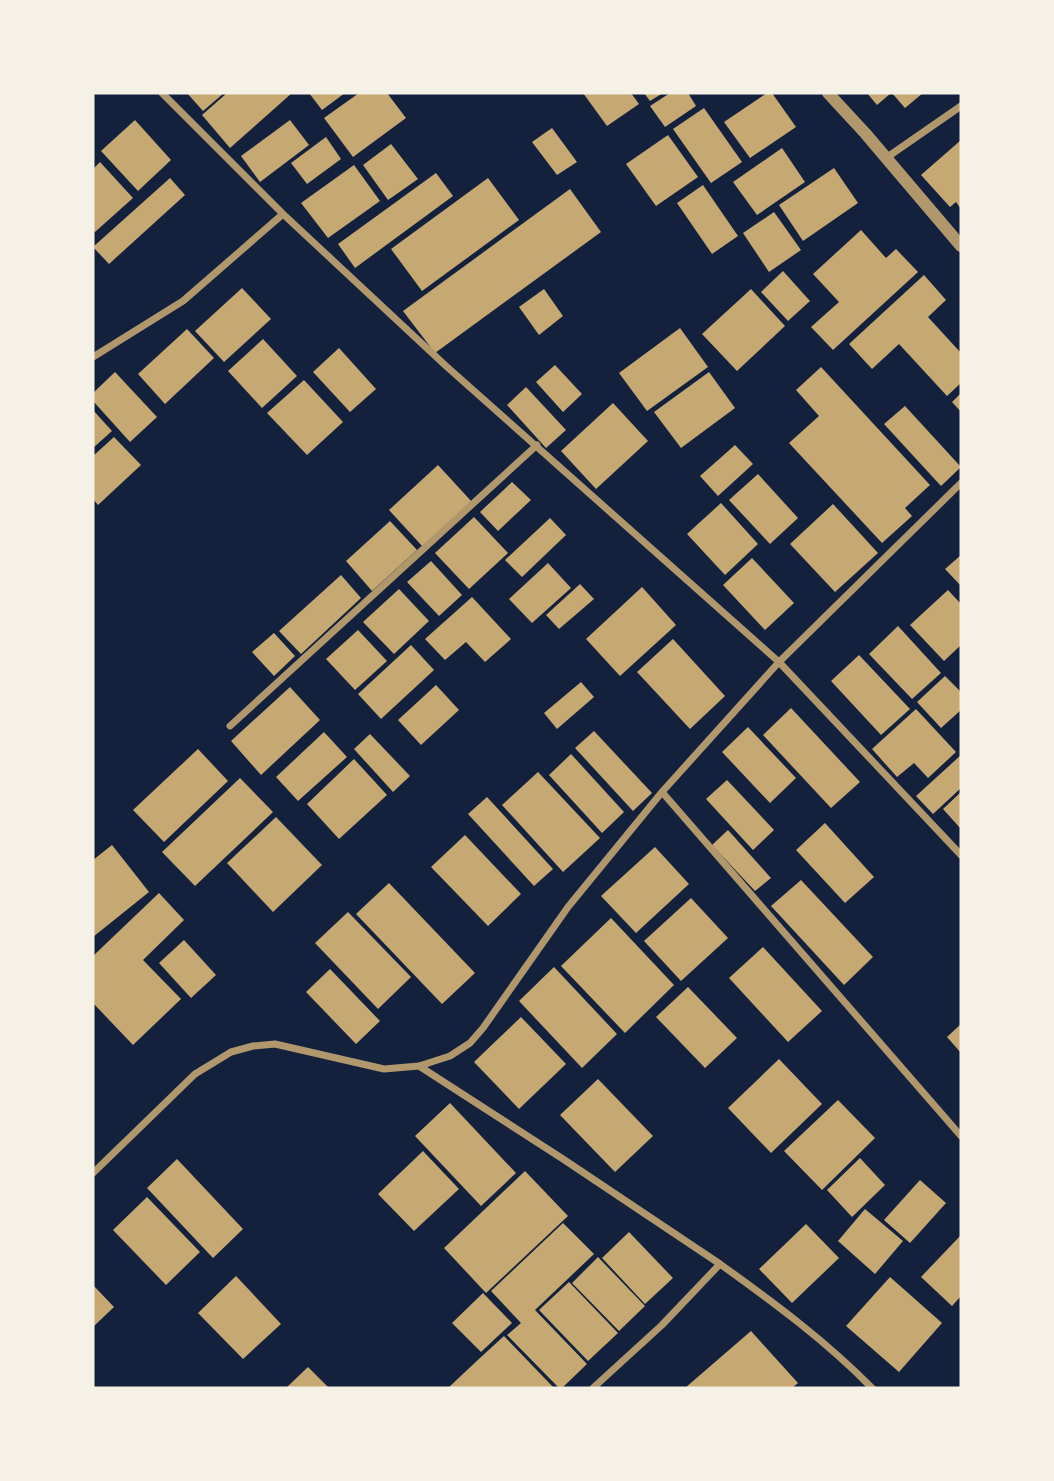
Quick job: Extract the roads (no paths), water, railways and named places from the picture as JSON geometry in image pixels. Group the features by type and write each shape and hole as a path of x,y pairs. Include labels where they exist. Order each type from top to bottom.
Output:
{"street":[{"path":"162,93 283,214 446,366 779,662 961,855"},
{"path":"828,93 961,246"},
{"path":"886,158 961,106"},
{"path":"93,357 183,301 283,214"},
{"path":"230,726 537,445"},
{"path":"93,1173 195,1074 231,1052 275,1044 384,1069 419,1066 450,1056 470,1043 568,907 663,792 779,662 961,484"},
{"path":"663,792 961,1136"},
{"path":"419,1066 720,1264 777,1305 872,1388"},
{"path":"593,1388 662,1325 720,1264"}]}
